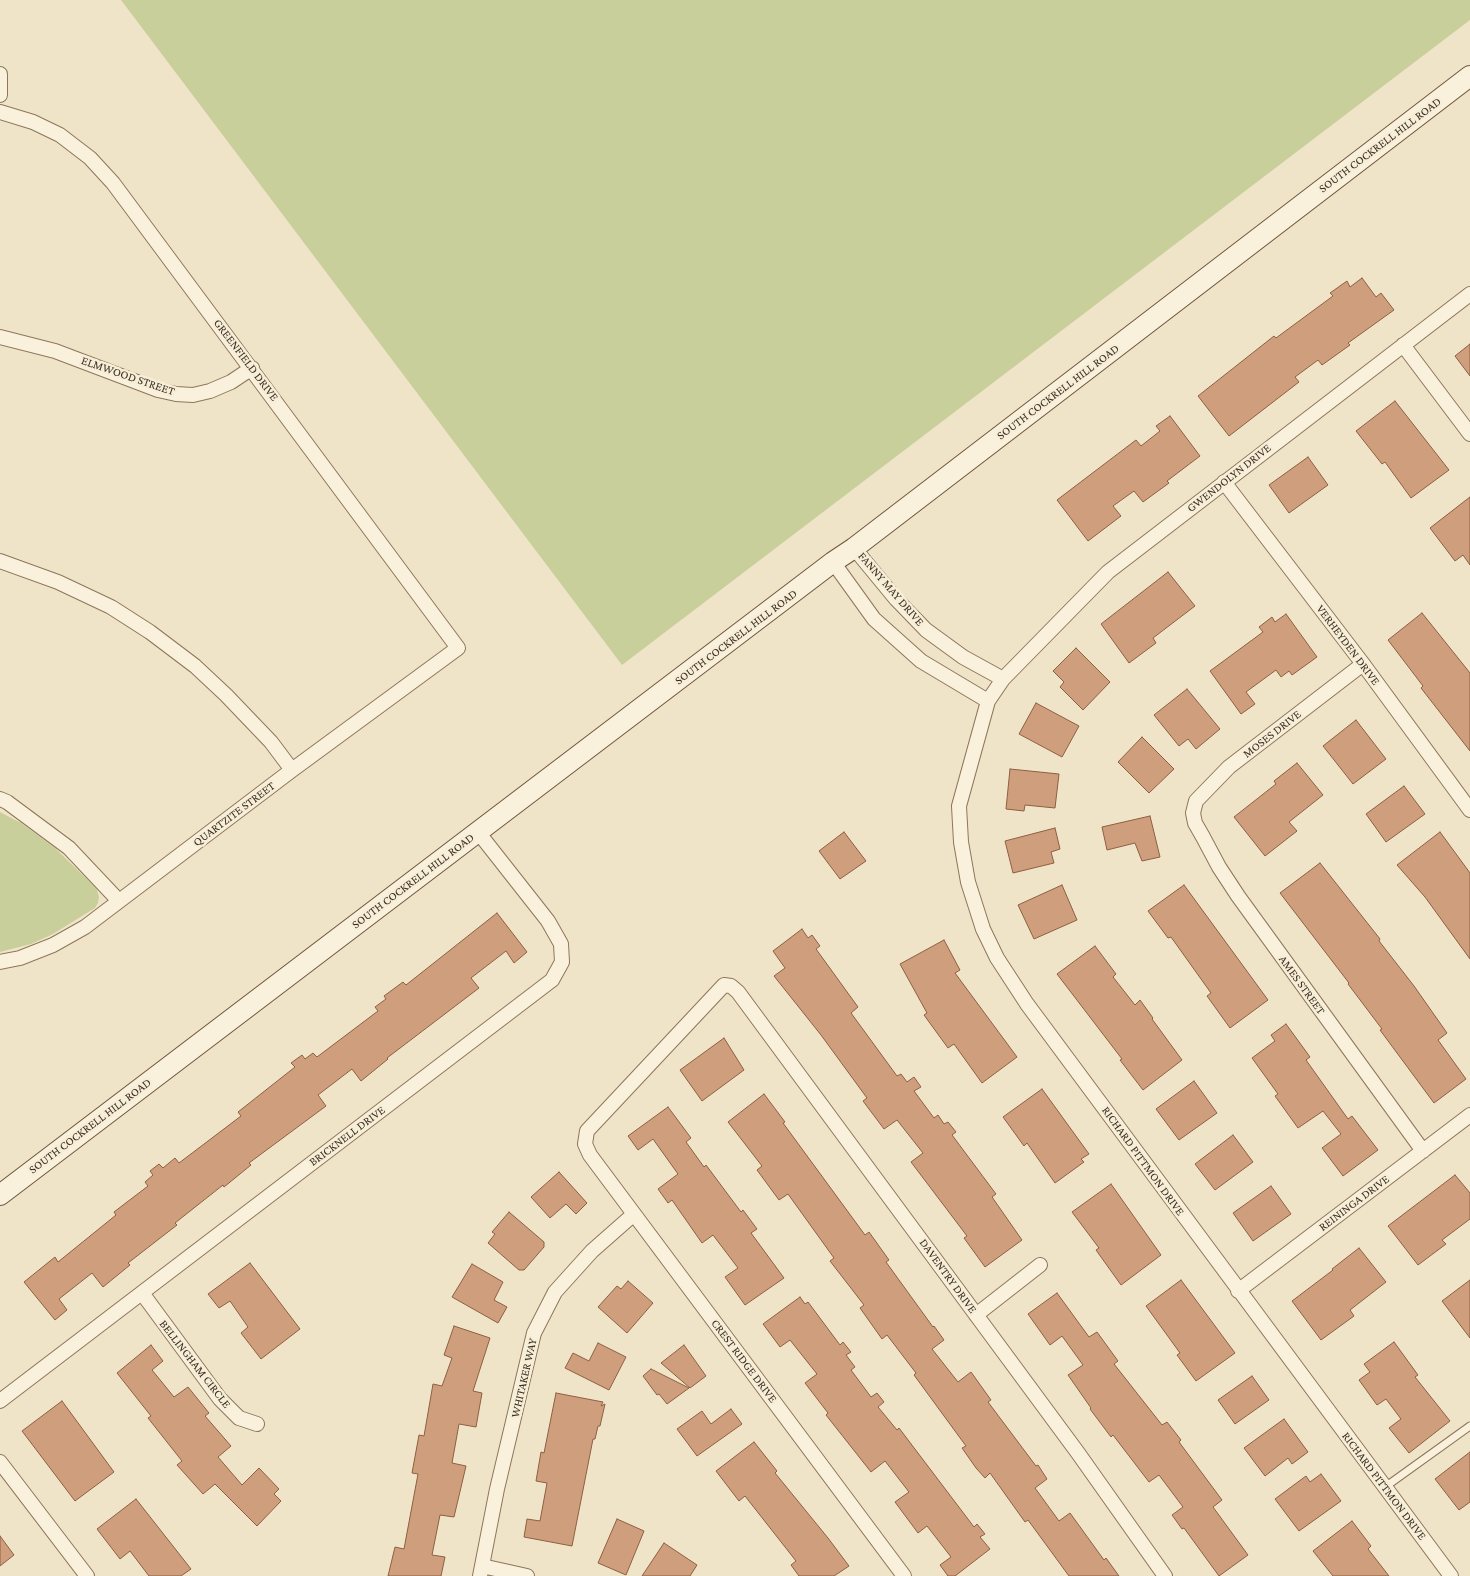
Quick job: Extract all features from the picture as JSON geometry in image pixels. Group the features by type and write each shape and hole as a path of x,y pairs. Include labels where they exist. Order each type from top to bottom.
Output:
{"main road":[{"name":"SOUTH COCKRELL HILL ROAD","path":"0,1195 833,562 854,548 1470,76"}],"street":[{"path":"0,74 0,95"},
{"name":"GREENFIELD DRIVE","path":"0,112 33,122 60,136 90,158 114,183 458,648"},
{"name":"GWENDOLYN DRIVE","path":"988,701 1003,679 1108,572 1470,294"},
{"name":"ELMWOOD STREET","path":"0,337 55,351 158,390 176,394 193,395 210,391 231,382 252,368"},
{"path":"1403,345 1470,434"},
{"name":"VERHEYDEN DRIVE","path":"1224,482 1363,664 1470,810"},
{"name":"FANNY MAY DRIVE","path":"854,548 896,600 926,630 963,657 1003,679"},
{"path":"0,561 14,564 58,582 111,608 150,632 195,666 226,695 271,742 292,770"},
{"path":"833,562 874,619 921,661 988,701"},
{"name":"QUARTZITE STREET","path":"0,962 20,958 53,945 85,926 458,648"},
{"name":"MOSES DRIVE","path":"1193,813 1196,802 1229,768 1363,664"},
{"name":"RICHARD PITTMON DRIVE","path":"988,701 959,806 961,842 968,882 983,929 997,958 1027,1004 1451,1576"},
{"path":"0,799 7,802 69,848 119,902"},
{"name":"AMES STREET","path":"1193,813 1195,823 1202,837 1238,896 1423,1151"},
{"name":"BRICKNELL DRIVE","path":"0,1401 552,980 562,962 560,944 548,921 478,832"},
{"name":"CREST RIDGE DRIVE","path":"724,985 587,1131 585,1144 590,1155 904,1576"},
{"name":"DAVENTRY DRIVE","path":"724,985 731,986 738,992 1078,1453 1166,1576"},
{"name":"REININGA DRIVE","path":"1238,1291 1470,1115"},
{"name":"WHITAKER WAY","path":"481,1571 497,1489 534,1333 555,1292 592,1251 634,1214"},
{"path":"976,1315 1040,1265"},
{"name":"BELLINGHAM CIRCLE","path":"142,1293 220,1399 239,1418 257,1424"},
{"path":"0,1462 87,1576"},
{"path":"481,1571 526,1576"}],"lane":[{"path":"1385,1487 1470,1426"}],"green space":[{"path":"121,0 1470,0 1470,20 622,665"},
{"path":"0,812 21,823 55,848 90,882 97,890 99,897 95,908 53,934 31,944 0,952"}],"building":[{"path":"1362,278 1376,297 1381,293 1394,310 1348,343 1350,345 1322,365 1318,360 1295,377 1299,382 1229,436 1198,396 1274,336 1276,338 1333,296 1330,293 1347,281 1350,287"},
{"path":"1470,344 1470,376 1455,356"},
{"path":"1395,401 1449,470 1411,498 1385,462 1382,464 1356,431"},
{"path":"1170,416 1200,456 1167,481 1169,483 1143,502 1134,491 1113,506 1121,516 1088,541 1057,500 1136,440 1141,446 1160,431 1156,426"},
{"path":"1308,457 1328,485 1289,513 1269,485"},
{"path":"1470,497 1470,565 1463,555 1455,561 1430,528"},
{"path":"1168,572 1195,606 1153,638 1156,643 1129,663 1101,624"},
{"path":"1422,613 1470,673 1470,751 1421,688 1423,686 1388,640"},
{"path":"1286,614 1317,657 1292,675 1289,671 1281,677 1276,670 1246,692 1255,704 1241,714 1210,671 1263,632 1259,627 1272,617 1275,622"},
{"path":"1076,648 1110,682 1083,710 1060,687 1064,682 1053,671"},
{"path":"1187,689 1220,729 1196,749 1188,739 1179,746 1154,715"},
{"path":"1036,703 1079,726 1062,757 1019,734"},
{"path":"1356,720 1386,759 1353,784 1323,746"},
{"path":"1142,737 1174,769 1149,793 1118,762"},
{"path":"1297,763 1323,795 1289,822 1297,831 1265,856 1234,817 1276,784 1274,781"},
{"path":"1010,769 1059,774 1055,808 1025,805 1024,811 1006,809"},
{"path":"1404,786 1425,814 1386,842 1366,814"},
{"path":"1150,816 1160,857 1142,861 1135,843 1107,850 1102,827"},
{"path":"1055,828 1060,849 1051,852 1054,863 1013,873 1005,841"},
{"path":"844,832 866,861 840,879 819,851"},
{"path":"1440,832 1470,873 1470,959 1425,897 1397,865"},
{"path":"1320,863 1380,939 1379,941 1447,1033 1438,1040 1466,1079 1434,1103 1380,1030 1382,1029 1349,983 1280,893"},
{"path":"1062,885 1077,920 1034,939 1018,905"},
{"path":"1184,885 1268,1000 1230,1028 1207,996 1211,993 1171,937 1168,938 1148,911"},
{"path":"497,913 527,952 514,963 506,951 471,978 479,988 387,1058 361,1081 352,1069 318,1095 326,1106 249,1163 251,1165 224,1187 223,1185 175,1223 177,1225 128,1263 130,1265 103,1287 92,1273 59,1299 67,1310 55,1320 24,1282 55,1257 58,1262 116,1215 114,1212 148,1186 145,1182 153,1175 150,1171 159,1164 163,1168 175,1158 179,1163 241,1116 238,1112 295,1067 291,1063 302,1055 305,1059 313,1053 317,1057 378,1011 375,1007 386,999 384,996 403,982 406,985"},
{"path":"802,929 808,938 812,935 820,946 816,949 858,1007 851,1013 897,1076 901,1074 907,1082 914,1077 921,1087 914,1091 934,1118 938,1115 944,1124 948,1122 956,1132 952,1135 996,1194 992,1197 1022,1240 985,1267 964,1238 967,1236 911,1162 923,1153 897,1120 884,1129 863,1101 867,1098 821,1035 774,976 785,968 773,951"},
{"path":"944,940 960,970 955,973 1017,1057 982,1083 954,1044 948,1048 924,1015 927,1013 900,964"},
{"path":"1095,946 1116,974 1113,977 1135,1005 1140,1000 1182,1060 1143,1090 1120,1060 1122,1059 1057,974"},
{"path":"1286,1024 1310,1057 1306,1060 1348,1119 1352,1116 1378,1150 1343,1176 1322,1148 1341,1134 1323,1111 1298,1128 1275,1096 1278,1094 1252,1058 1275,1041 1271,1035"},
{"path":"724,1038 744,1070 702,1101 680,1070"},
{"path":"1194,1081 1217,1113 1179,1140 1156,1109"},
{"path":"1042,1089 1089,1154 1081,1159 1084,1162 1055,1183 1027,1143 1024,1146 1003,1117"},
{"path":"764,1094 865,1235 869,1232 889,1260 886,1262 944,1340 932,1349 958,1382 971,1372 991,1400 988,1402 1047,1479 1035,1488 1059,1521 1070,1513 1104,1560 1106,1558 1119,1576 1069,1576 1028,1520 1025,1522 990,1473 985,1478 976,1468 962,1448 966,1446 914,1375 916,1373 887,1335 882,1339 860,1308 864,1305 830,1261 834,1258 788,1194 779,1200 757,1170 762,1166 728,1122"},
{"path":"668,1107 691,1138 686,1142 704,1167 706,1165 741,1212 743,1210 757,1229 751,1233 784,1278 745,1305 725,1277 738,1268 713,1235 702,1243 672,1200 668,1203 658,1189 678,1174 653,1139 638,1150 628,1136"},
{"path":"1233,1135 1253,1162 1215,1190 1195,1164"},
{"path":"559,1172 587,1203 576,1214 566,1204 550,1218 531,1197"},
{"path":"1455,1175 1470,1193 1470,1219 1442,1240 1446,1244 1418,1265 1388,1226"},
{"path":"1111,1184 1161,1255 1121,1285 1096,1250 1099,1248 1072,1212"},
{"path":"1271,1186 1291,1214 1253,1241 1233,1213"},
{"path":"509,1212 544,1242 544,1247 524,1270 519,1270 488,1243 495,1234 492,1232"},
{"path":"1359,1248 1386,1282 1350,1310 1354,1316 1321,1340 1292,1301"},
{"path":"250,1263 300,1329 261,1359 241,1333 248,1327 230,1301 219,1308 208,1294"},
{"path":"472,1264 503,1282 494,1300 507,1307 498,1323 452,1297"},
{"path":"1181,1280 1235,1353 1196,1381 1177,1355 1180,1353 1146,1306"},
{"path":"1470,1280 1470,1338 1442,1301"},
{"path":"628,1281 653,1303 627,1333 598,1307 617,1286 621,1289"},
{"path":"1057,1293 1089,1337 1097,1332 1118,1361 1114,1364 1162,1425 1167,1422 1181,1440 1179,1442 1222,1500 1213,1507 1248,1555 1219,1576 1184,1528 1182,1529 1172,1515 1183,1507 1159,1475 1149,1482 1113,1435 1111,1437 1090,1409 1068,1375 1083,1365 1062,1336 1050,1345 1028,1314"},
{"path":"800,1297 805,1304 808,1302 840,1345 843,1342 851,1352 846,1355 855,1367 851,1370 871,1397 877,1393 884,1402 878,1407 897,1430 899,1428 974,1527 977,1524 985,1534 980,1537 990,1549 955,1576 948,1576 940,1565 951,1557 927,1526 918,1533 895,1502 909,1492 885,1461 871,1472 826,1415 828,1413 805,1383 817,1374 790,1340 780,1347 763,1324"},
{"path":"454,1326 490,1338 473,1391 482,1393 476,1427 459,1424 452,1463 466,1466 454,1517 440,1515 432,1555 445,1557 441,1576 388,1576 395,1547 404,1549 418,1474 412,1473 419,1435 424,1436 433,1384 442,1386 452,1358 444,1355"},
{"path":"1394,1342 1418,1375 1415,1377 1450,1421 1409,1453 1389,1428 1401,1419 1386,1399 1377,1405 1359,1380 1370,1372 1364,1364"},
{"path":"598,1343 626,1357 609,1390 565,1368 573,1353 589,1361"},
{"path":"151,1345 163,1361 152,1370 174,1397 188,1387 209,1413 205,1416 231,1446 218,1457 242,1485 259,1468 279,1489 274,1494 281,1501 257,1526 215,1484 203,1494 177,1465 182,1461 148,1418 151,1416 117,1373"},
{"path":"684,1345 706,1376 690,1388 661,1363"},
{"path":"651,1369 689,1388 667,1404 659,1394 657,1395 643,1376"},
{"path":"1252,1376 1269,1400 1235,1424 1218,1400"},
{"path":"556,1393 603,1402 601,1406 605,1404 600,1426 598,1426 595,1439 593,1439 572,1546 524,1537 527,1519 540,1521 547,1483 536,1481 541,1452 544,1453"},
{"path":"62,1401 114,1472 75,1501 22,1431"},
{"path":"731,1409 742,1424 697,1456 677,1429 702,1411 711,1424"},
{"path":"1284,1419 1308,1452 1292,1464 1288,1458 1265,1476 1244,1448"},
{"path":"754,1442 777,1471 775,1473 849,1566 834,1576 799,1576 791,1565 796,1561 745,1496 739,1501 716,1471"},
{"path":"1470,1452 1470,1502 1459,1510 1435,1479"},
{"path":"1321,1474 1341,1501 1299,1531 1275,1499 1306,1476 1310,1482"},
{"path":"136,1499 191,1569 181,1576 149,1576 130,1551 120,1559 97,1529"},
{"path":"617,1519 644,1531 626,1575 598,1563"},
{"path":"1352,1521 1371,1546 1368,1549 1389,1576 1333,1576 1313,1551"},
{"path":"0,1536 14,1555 0,1566"},
{"path":"664,1543 697,1565 690,1576 642,1576"}]}
